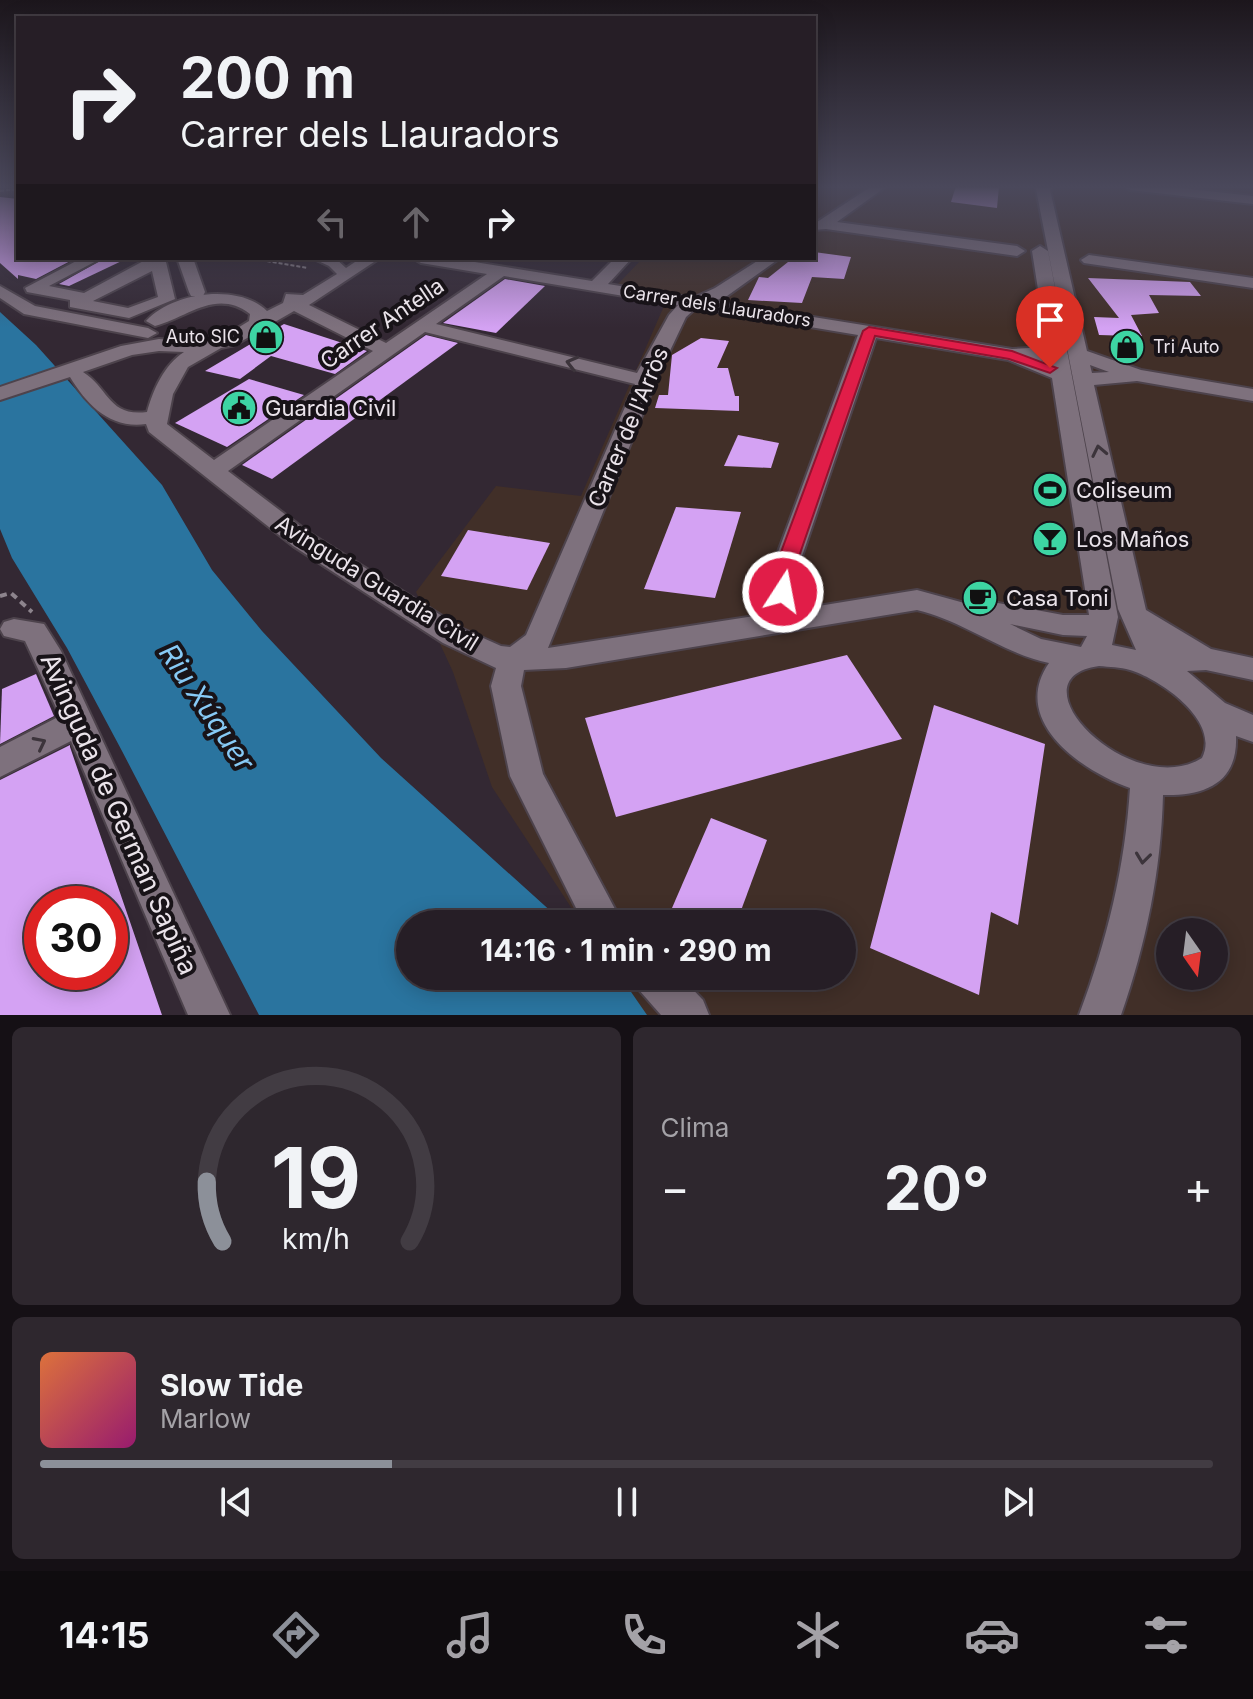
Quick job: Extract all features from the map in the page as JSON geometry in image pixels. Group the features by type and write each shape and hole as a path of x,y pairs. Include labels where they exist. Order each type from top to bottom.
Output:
{"street":[{"path":"897,233 1253,283"},
{"path":"1042,233 1049,256"},
{"path":"1047,233 1072,378 1104,617 1101,639 1087,657 1058,672 1052,682 1051,700 1055,710 1074,740 1115,769 1147,780 1194,781 1208,775 1223,755 1253,743"},
{"path":"2,292 33,288 90,260"},
{"path":"34,311 137,260"},
{"path":"158,260 167,299 129,313 76,303 85,298 158,260"},
{"path":"186,260 197,292"},
{"path":"0,394 115,352 161,346 214,345 242,335 258,322 368,260"},
{"name":"Carrer dels Llauradors","path":"433,260 1012,355 1068,352 1137,375 1253,395"},
{"path":"597,286 622,260"},
{"name":"Carrer de l'Arròs","path":"597,910 527,776 506,686 506,672 526,650 678,315 721,292 769,260"},
{"path":"294,301 332,263"},
{"name":"Carrer Antella","path":"211,472 384,349 501,271"},
{"path":"33,288 85,298"},
{"path":"2,292 18,305 34,311 126,330 161,346"},
{"path":"197,292 256,308 260,317 258,322"},
{"path":"183,307 197,292"},
{"path":"106,325 140,324 183,307 234,301 294,301 384,349"},
{"path":"79,377 114,416 135,420 155,417 161,346 160,317"},
{"path":"422,326 621,376 638,379 648,376"},
{"path":"115,352 128,338 126,330"},
{"path":"788,620 783,592 784,571 869,331"},
{"name":"Carrer dels Llauradors","path":"1012,355 1072,378 1137,375"},
{"path":"1072,378 1135,616 1144,639 1221,732 1223,755"},
{"name":"Avinguda Guardia Civil","path":"155,417 157,427 167,438 302,540 453,636 497,657 526,650 566,657 917,600 933,602 964,615 1016,642"},
{"path":"964,615 981,610 1004,611 1068,627 1097,625 1104,617"},
{"path":"1135,616 1182,648 1206,659 1246,668"},
{"name":"Avinguda de German Sapiña","path":"5,630 34,631 47,651 209,1015"},
{"path":"1016,642 1087,657 1135,660 1185,685 1253,729"},
{"path":"1016,642 1052,682"},
{"path":"1185,685 1206,659"},
{"path":"1185,685 1246,668"},
{"path":"0,763 79,721"},
{"path":"1100,1015 1121,958 1140,882 1147,780"},
{"path":"666,990 688,1015"}],"path":[{"path":"261,260 310,268 332,263"}],"shaded area":[{"path":"816,233 1253,233 1253,1015 642,1015 625,990 856,990 856,910 573,910 492,787 453,672 416,592 496,486 581,496 664,306 617,285 641,260 816,260"}],"water":[{"name":"Riu Xúquer","path":"0,312 36,345 162,485 212,570 262,631 381,758 549,910 396,910 396,990 630,990 647,1015 259,1015 122,751 67,648 12,558 0,529"}],"building":[{"path":"0,233 16,233 16,260 72,260 36,279 18,275 18,279 0,263"},
{"path":"816,252 851,257 844,279 812,277 802,303 748,300 759,277 768,278 790,260 816,260"},
{"path":"101,260 124,260 69,286 59,284"},
{"path":"1088,278 1190,282 1201,296 1149,295 1159,313 1131,315 1142,336 1135,339 1132,336 1099,335 1094,317 1119,318"},
{"path":"505,279 545,286 496,333 443,323"},
{"path":"284,324 367,351 335,374 271,356 240,379 205,371"},
{"path":"426,335 458,343 272,479 242,465"},
{"path":"701,338 729,341 717,368 728,368 735,396 739,396 739,411 655,408 659,395 668,395 672,355"},
{"name":"Guardia Civil","path":"249,379 304,395 227,447 175,423"},
{"path":"738,435 779,443 771,468 724,466"},
{"path":"676,507 741,512 715,598 644,589"},
{"path":"468,530 550,543 527,590 441,576"},
{"path":"847,655 902,739 616,817 585,718"},
{"path":"36,674 54,716 0,744 2,689"},
{"path":"934,705 1045,744 1018,925 991,912 979,995 870,948"},
{"path":"70,745 118,886 24,886 24,990 128,990 128,916 162,1015 0,1015 0,780"},
{"path":"711,818 767,840 741,910 672,908"}],"place":[{"name":"Auto SIC","path":"266,337"},
{"name":"Tri Auto","path":"1127,347"},
{"name":"Guardia Civil","path":"239,408"},
{"name":"Coliseum","path":"1050,490"},
{"name":"Los Maños","path":"1050,539"},
{"name":"Casa Toni","path":"980,598"}],"route":[{"path":"783,592 784,571 869,331 1012,355 1050,368"}]}
